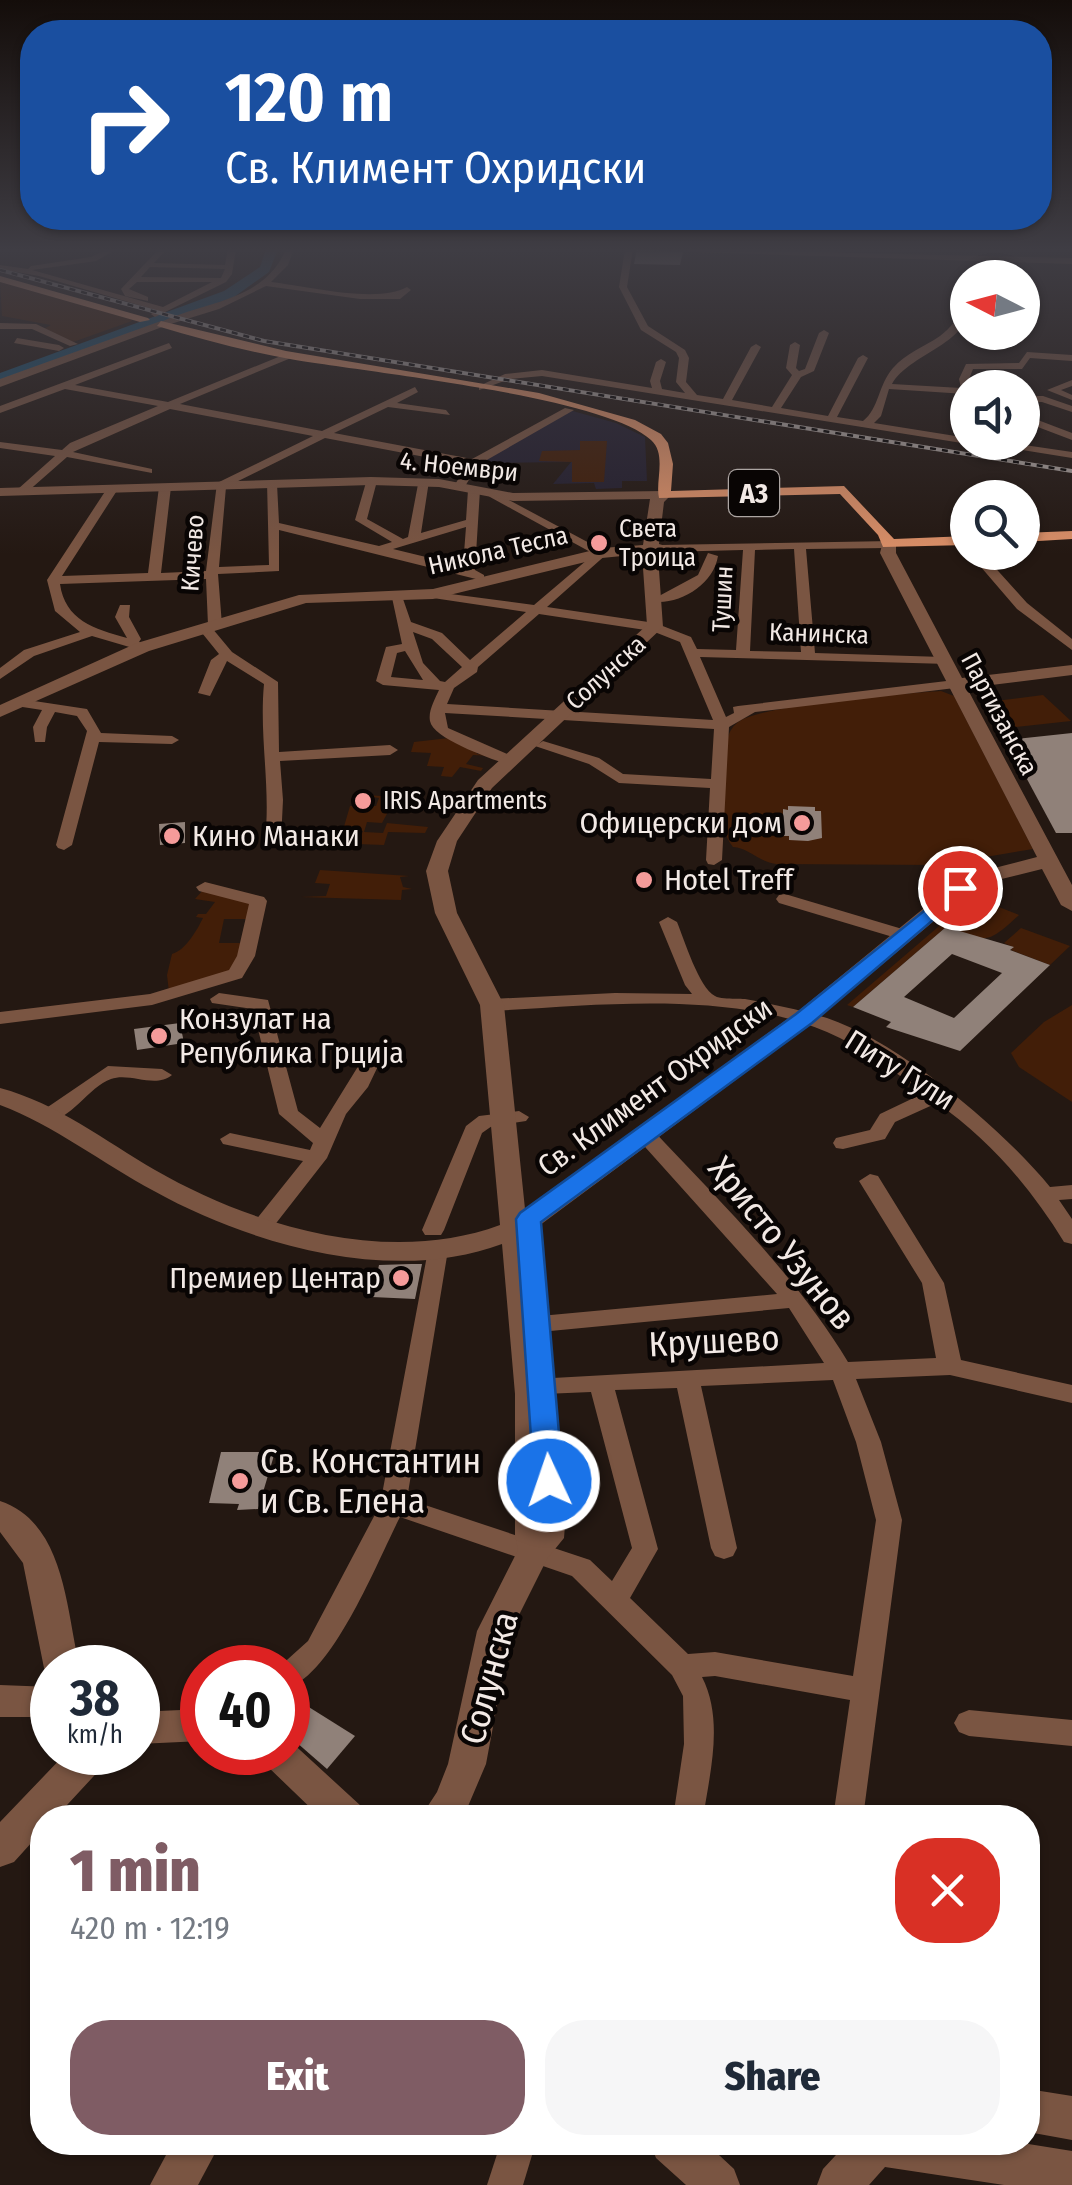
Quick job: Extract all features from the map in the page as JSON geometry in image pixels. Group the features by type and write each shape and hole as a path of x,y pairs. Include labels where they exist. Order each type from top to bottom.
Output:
{"main road":[{"path":"264,351 576,407 651,432 667,454 664,494"},
{"name":"4. Ноември","path":"664,494 844,490 885,534 888,544"},
{"path":"1040,537 1072,536"},
{"name":"Никола Тесла","path":"888,544 950,544"}],"street":[{"path":"0,372 54,351"},
{"path":"0,383 79,351"},
{"path":"0,410 156,351"},
{"path":"680,351 684,358 680,382"},
{"path":"726,402 754,351"},
{"path":"794,351 791,368 797,375"},
{"path":"775,410 797,375 808,371 816,351"},
{"path":"866,424 876,416 884,386 897,365 920,351"},
{"path":"967,370 969,366 1022,366 1030,351"},
{"path":"1027,355 1072,358"},
{"path":"22,491 63,453 288,356"},
{"path":"831,419 863,358"},
{"path":"658,389 654,382 661,362"},
{"path":"482,388 508,376 530,372 658,389 950,438"},
{"path":"658,389 680,382"},
{"path":"680,382 693,396"},
{"path":"1072,382 1052,392 1072,399"},
{"path":"66,386 474,464 569,410"},
{"path":"884,386 950,390"},
{"path":"220,485 415,390"},
{"path":"1040,398 1072,409"},
{"path":"387,404 446,413"},
{"path":"1040,424 1072,437"},
{"path":"0,444 148,470"},
{"path":"1044,452 1072,445"},
{"path":"1040,451 1072,455"},
{"path":"469,571 471,522 467,488 474,464"},
{"path":"371,481 361,520 407,540"},
{"name":"4. Ноември","path":"0,492 371,481 423,482 494,495 664,494"},
{"path":"407,540 423,482"},
{"path":"54,580 274,568 271,484"},
{"name":"Кичево","path":"210,626 220,485"},
{"path":"154,577 165,487"},
{"path":"112,490 54,580 54,596 62,616 92,632 136,645"},
{"name":"Солунска","path":"662,629 650,591 664,494"},
{"path":"406,647 391,650 382,681 441,685 472,669 602,553 494,495"},
{"path":"382,550 471,522"},
{"path":"274,524 469,571 486,582"},
{"name":"Никола Тесла","path":"5,696 136,645 318,596 433,594 602,553 657,548 888,544"},
{"name":"Партизанска","path":"888,544 888,553 943,661 1072,905"},
{"path":"800,546 808,657"},
{"name":"Тушин","path":"742,654 749,547"},
{"name":"Солунска","path":"450,1805 467,1764 494,1631 535,1550 546,1538 550,1513 540,1324 522,1224 499,1005 450,924 437,871 459,820 509,760 568,716 662,629 670,616 657,548"},
{"path":"664,599 684,592 706,573 712,556"},
{"path":"991,570 1022,606 1072,646"},
{"path":"433,594 662,629 682,637 693,653 719,717 714,860"},
{"path":"396,596 407,625 406,647 441,685"},
{"path":"125,608 122,617 136,645"},
{"path":"407,625 437,636 472,669"},
{"path":"210,626 226,655 271,682 270,757 278,802 273,840"},
{"path":"64,845 95,737 84,713 5,696 29,653 92,632"},
{"name":"Канинска","path":"693,653 943,661"},
{"path":"205,693 218,660 226,655"},
{"path":"438,708 568,716 719,717 1072,670"},
{"path":"976,722 976,691 1016,677"},
{"path":"441,685 437,722 446,734 509,760"},
{"path":"40,740 40,727 50,711 48,707"},
{"name":"Солунска","path":"509,760 543,746 568,716"},
{"path":"95,737 172,740"},
{"path":"543,746 594,761 619,778 718,784"},
{"path":"270,757 390,750"},
{"name":"Св. Климент Охридски","path":"4,1098 178,1194 262,1226 343,1243 436,1240 476,1245 522,1224 804,1018 970,880 1048,861"},
{"path":"0,1018 152,999 236,974 246,956 258,901 206,887"},
{"path":"785,899 903,935"},
{"path":"668,922 686,970 711,1003"},
{"name":"Питу Гули","path":"499,1005 620,997 711,1003 804,1018 850,1038 984,1126 1046,1194 1072,1237"},
{"path":"219,999 261,1004 289,1114 321,1150"},
{"path":"262,1226 321,1150 337,1112 358,1087 368,1064"},
{"path":"46,1118 108,1072 162,1075"},
{"path":"843,1143 878,1134 887,1118 939,1094"},
{"path":"310,1656 318,1649 392,1504 436,1240 473,1130 482,1122 511,1117"},
{"name":"Христо Узунов","path":"644,1133 794,1300 839,1368 882,1487 889,1520 850,1805"},
{"path":"230,1139 321,1150"},
{"path":"870,1181 934,1283 950,1366"},
{"path":"1046,1194 1072,1192"},
{"path":"522,1224 530,1394 531,1535 535,1550"},
{"path":"540,1324 794,1300"},
{"name":"Крушево","path":"544,1385 839,1368 950,1366 1072,1394"},
{"path":"687,1378 724,1548"},
{"path":"601,1382 645,1548 615,1600"},
{"path":"392,1504 580,1568 682,1666 697,1696 699,1744 690,1805"},
{"path":"0,1514 28,1537 41,1560 58,1645"},
{"path":"682,1666 715,1664 866,1691"},
{"path":"0,1701 30,1702"},
{"path":"969,1723 1072,1733"},
{"path":"42,1805 70,1775"},
{"path":"302,1775 334,1805"},
{"path":"0,1849 30,1817"},
{"path":"1040,2113 1072,2118"},
{"path":"172,2185 191,2155"},
{"path":"504,2185 514,2155"},
{"path":"686,2155 718,2185"},
{"path":"838,2185 866,2155"},
{"path":"952,2155 1072,2174"}],"shaded area":[{"path":"569,410 616,423 645,437 647,481 622,481 622,488 596,489 594,483 553,484 571,462 474,463"},
{"path":"580,441 607,441 604,482 572,482 572,462 539,461 542,451 580,450"},
{"path":"941,691 954,696 1033,849 938,865 776,864 733,847 725,832 722,807 727,742 737,723 801,705"},
{"path":"1043,695 1071,721 1007,728 997,724 987,702"},
{"path":"449,738 476,748 477,754 494,756 473,755 466,764 483,768 481,771 460,767 452,777 441,776 444,767 427,766 431,753 411,752 414,742"},
{"path":"352,794 396,797 382,823 367,822 364,832 383,833 387,823 428,827 425,833 388,832 384,845 357,844 363,831 343,830 350,806 376,806 379,798"},
{"path":"320,870 409,876 400,877 403,887 412,889 402,890 401,900 301,897 326,896 330,884 315,883"},
{"path":"204,889 254,902 251,919 224,919 219,943 243,943 230,973 169,992 167,975 172,954 194,934 203,918 196,917 198,914 206,914 215,902 195,899"},
{"path":"973,897 1019,915 1000,932 986,938 946,927 853,1007 847,1005"},
{"path":"1021,928 1070,946 1050,965 1011,950 1013,947 1004,943"},
{"path":"1072,1005 1072,1102 1019,1067 1011,1053 1044,1022"}],"building":[{"path":"1072,733 1072,833 1056,833 1006,740"},
{"name":"Офицерски дом","path":"788,806 815,807 815,811 821,811 822,838 808,841 783,836 783,809 788,810"},
{"name":"Кино Манаки","path":"185,822 185,843 160,845 159,824"},
{"path":"946,927 1014,947 1010,950 1050,965 960,1051 886,1027 891,1022 853,1007","holes":["952,954 1002,973 954,1018 904,997"]},
{"name":"Конзулат на Република Грција","path":"180,1023 184,1043 137,1050 134,1029"},
{"name":"Премиер Центар","path":"422,1264 415,1299 372,1297 379,1265"},
{"name":"Св. Константин и Св. Елена","path":"221,1452 275,1452 258,1509 237,1510 239,1504 209,1503"},
{"path":"310,1708 355,1736 327,1769 310,1754"}],"waterway":[{"path":"0,378 74,351"}],"railway":[{"path":"326,351 1072,471"}],"place":[{"name":"Света Троица","path":"599,543"},
{"name":"IRIS Apartments","path":"363,801"},
{"name":"Офицерски дом","path":"802,823"},
{"name":"Кино Манаки","path":"172,836"},
{"name":"Hotel Treff","path":"644,880"},
{"name":"Конзулат на Република Грција","path":"159,1036"},
{"name":"Премиер Центар","path":"401,1278"},
{"name":"Св. Константин и Св. Елена","path":"240,1481"}],"route":[{"path":"549,1481 529,1219 804,1018 960,888"}]}
